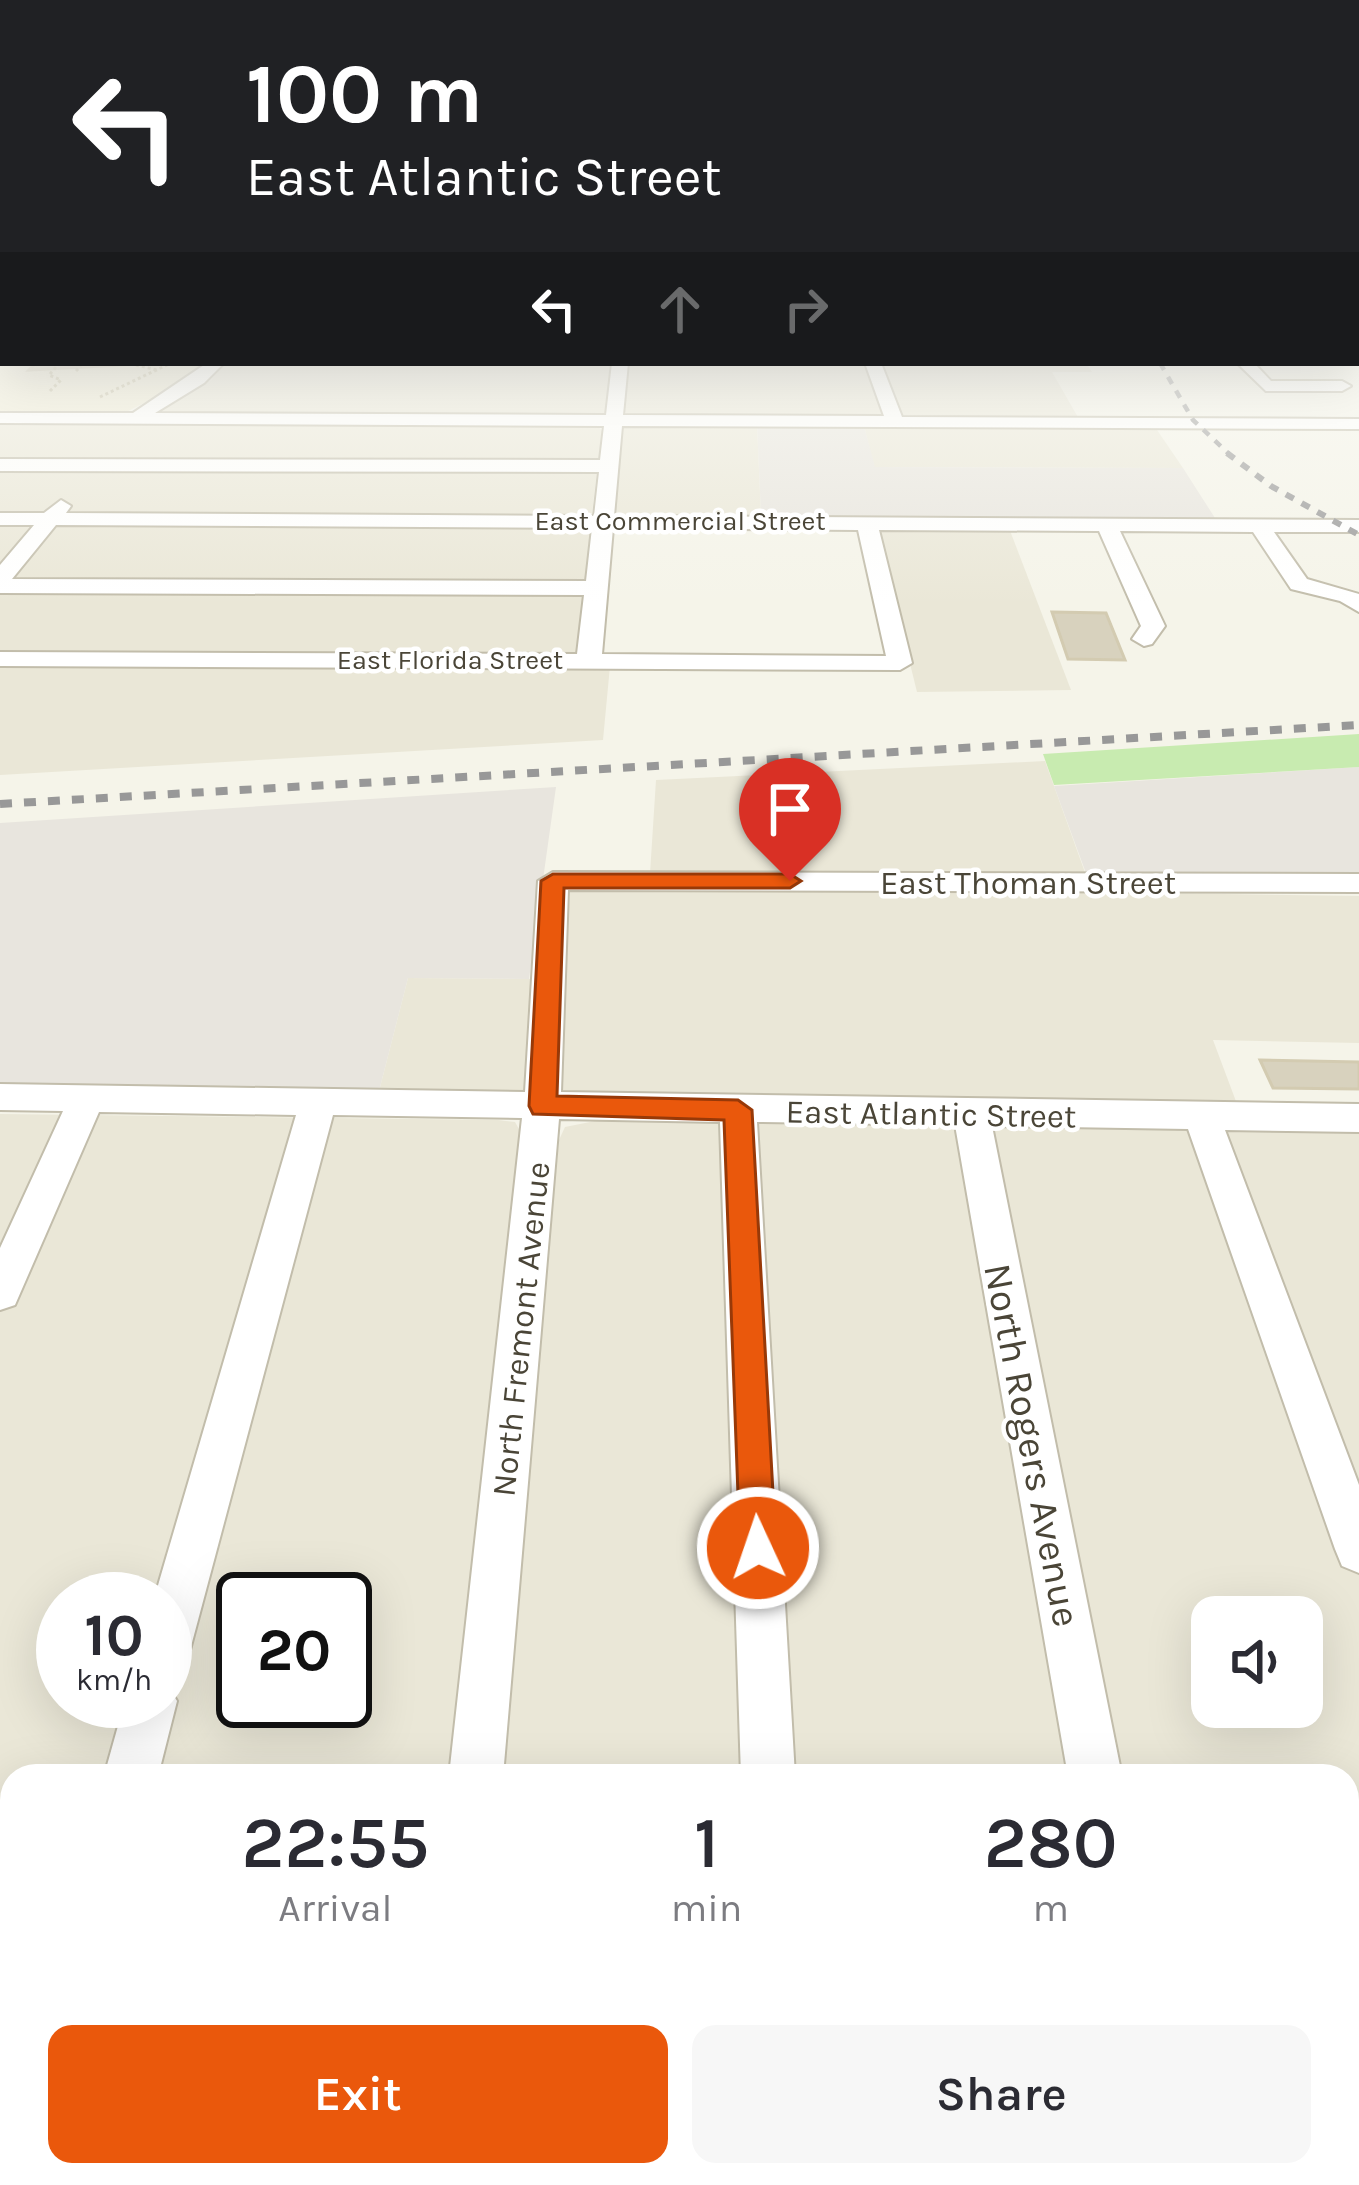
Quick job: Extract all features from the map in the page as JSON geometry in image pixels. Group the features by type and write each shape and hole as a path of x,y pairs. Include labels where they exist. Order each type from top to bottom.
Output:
{"street":[{"path":"0,418 87,411 109,401"},
{"path":"0,583 49,519 158,401"},
{"path":"589,660 615,401"},
{"path":"887,401 894,420"},
{"path":"87,411 103,457"},
{"path":"0,465 612,419 1359,424"},
{"path":"103,457 607,466"},
{"name":"East Commercial Street","path":"0,519 1359,526"},
{"name":"East Florida Street","path":"0,659 900,662 867,522"},
{"path":"1106,524 1153,626 1144,639"},
{"path":"1260,526 1299,584 1348,596 1359,605"},
{"path":"0,583 596,588"},
{"name":"East Thoman Street","path":"553,881 1359,883"},
{"name":"North Fremont Avenue","path":"477,1764 542,1106 553,881"},
{"name":"East Atlantic Street","path":"0,1097 1359,1118"},
{"path":"0,1293 87,1098"},
{"path":"186,1572 292,1176 320,1102"},
{"path":"738,1110 767,1764"},
{"name":"North Rogers Avenue","path":"970,1114 1093,1764"},
{"path":"1202,1116 1359,1549"},
{"path":"133,1764 143,1728"}],"path":[{"path":"87,411 104,401"}],"shaded area":[{"path":"0,401 148,401 124,413 0,414"},
{"path":"168,401 609,401 607,412 597,416 152,414"},
{"path":"623,401 1069,401 1079,419 632,416 622,414"},
{"path":"0,423 598,425 602,431 592,513 587,516 0,515"},
{"path":"618,424 757,424 761,516 612,514"},
{"path":"757,424 864,426 875,467 1183,468 1215,518 761,516"},
{"path":"864,426 1155,427 1183,468 874,467"},
{"path":"0,524 588,526 594,533 576,665 610,666 603,740 0,775"},
{"path":"1009,528 1071,690 917,692 877,530"},
{"path":"1045,761 1092,892 1359,896 1359,1043 1213,1040 1237,1104 378,1095 408,978 564,979 570,891 649,889 656,780"},
{"path":"1359,767 1359,877 1087,876 1054,786"},
{"path":"556,787 529,979 408,978 378,1095 0,1089 0,823"},
{"path":"0,1114 515,1122 520,1131 451,1764 0,1764"},
{"path":"600,1120 1359,1132 1359,1764 500,1764 559,1140 565,1127"}],"green space":[{"path":"1359,734 1359,767 1054,785 1043,754"}],"building":[{"path":"1052,612 1106,613 1125,660 1068,659"},
{"path":"1260,1060 1359,1062 1359,1089 1273,1088"}],"railway":[{"path":"1182,401 1193,420 1231,456"},
{"path":"1227,453 1231,456"},
{"path":"1231,456 1271,486 1359,535"},
{"path":"0,804 1359,725"}],"route":[{"path":"758,1548 738,1110 542,1106 553,881 790,881"}]}
